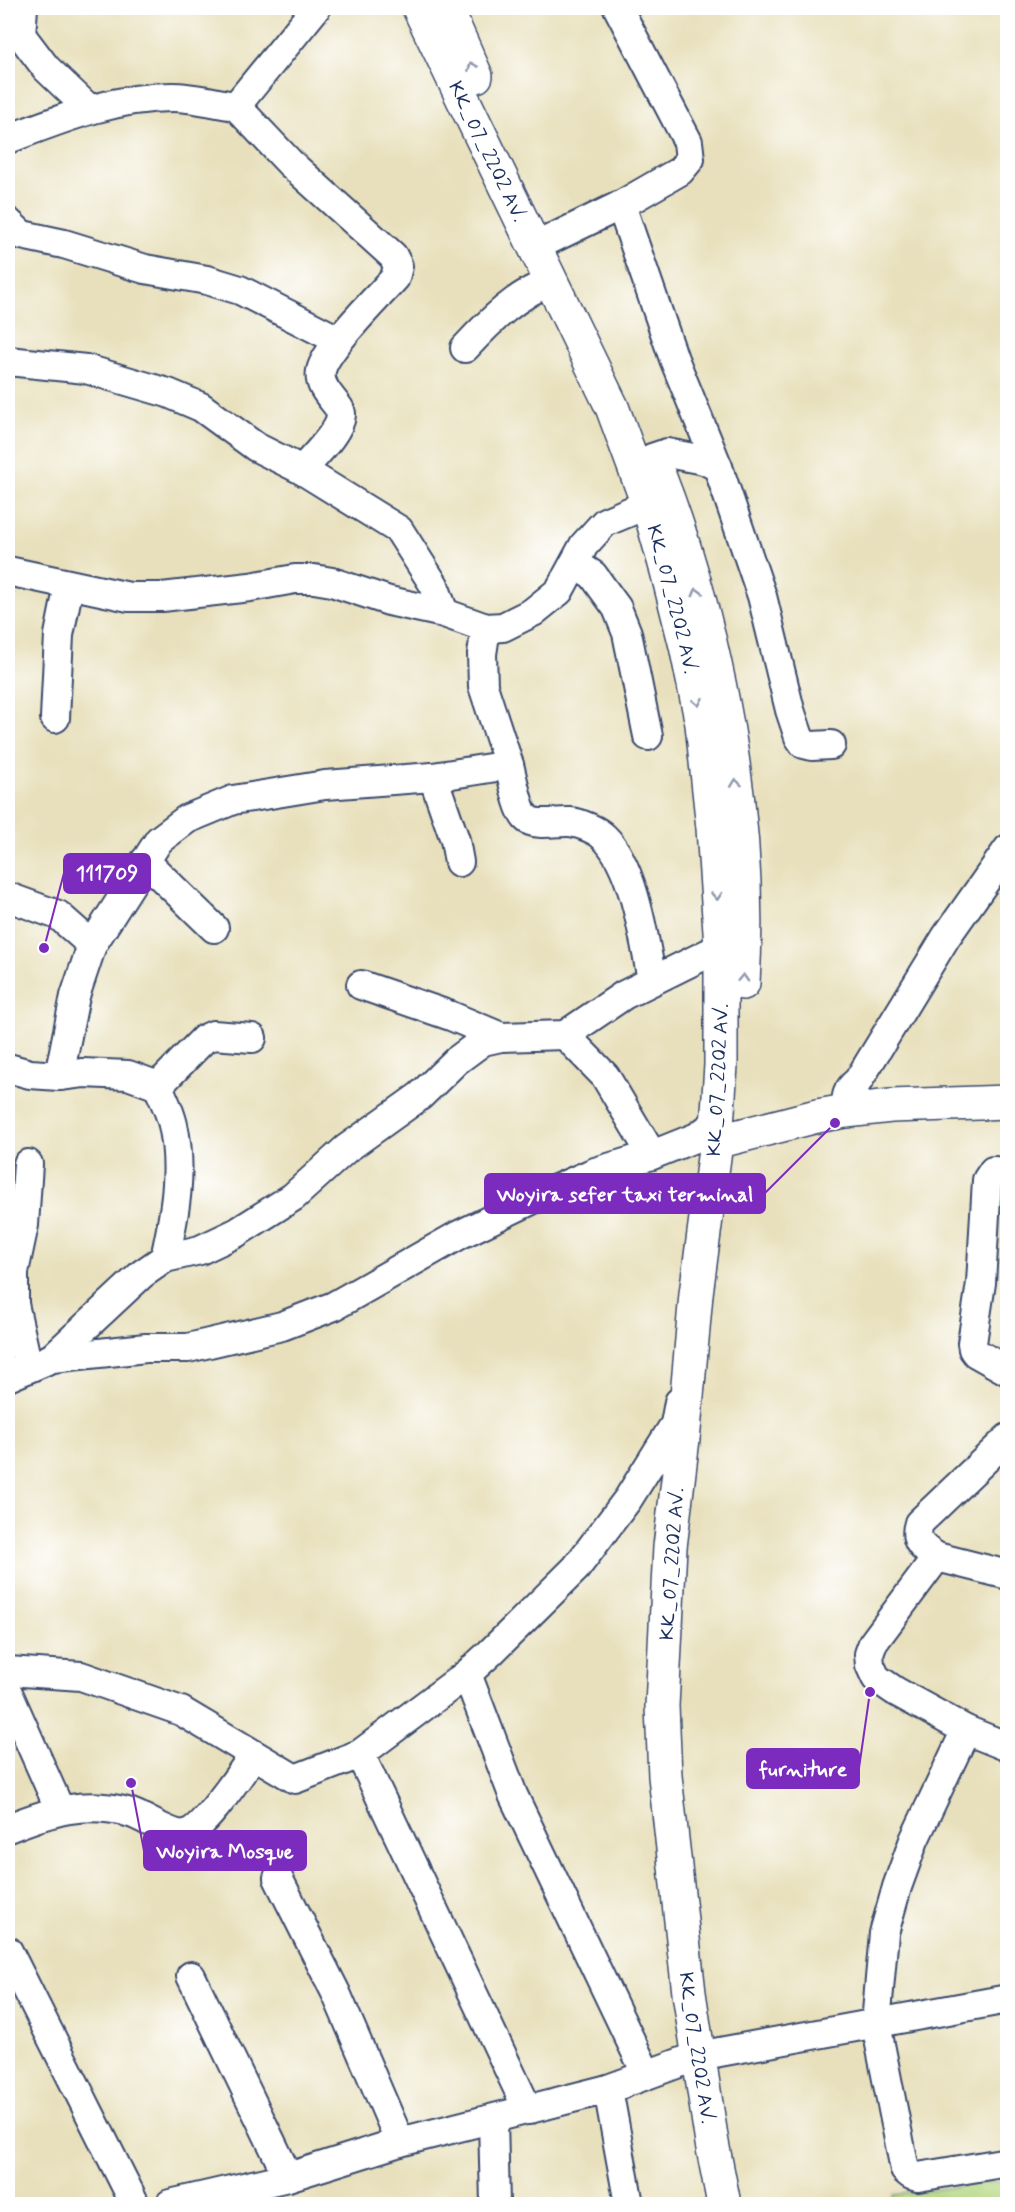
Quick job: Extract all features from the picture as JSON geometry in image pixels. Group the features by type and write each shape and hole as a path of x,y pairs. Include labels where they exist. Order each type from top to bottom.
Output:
{"main road":[{"name":"KK_07_2202 AV.","path":"419,8 612,407 648,504 686,646 702,724 713,828 721,946 720,1132 696,1294 684,1430 670,1547 662,1706 665,1776 689,1993 704,2054 723,2205"},
{"path":"446,8 551,239 637,420 677,519 714,654 729,731 743,845 743,976 720,1132 720,1266 681,1650 676,1728 679,1793 704,2054 732,2205"},
{"path":"720,1132 817,1116 846,1103 1008,1084"},
{"path":"846,1103 891,1106 1008,1102"}],"street":[{"path":"23,8 21,35 46,68 88,109"},
{"path":"236,106 316,8"},
{"path":"551,239 621,205 680,171 690,159 688,142 618,8"},
{"path":"8,139 88,109 139,99 173,97 236,106 290,162 393,256 398,267 394,278 338,340 321,370 321,379 329,398 339,406 342,414 329,438 302,470"},
{"path":"621,205 674,359 718,467 762,596 790,710 799,737 804,744 831,745"},
{"path":"8,222 22,235 64,244 145,269 207,280 240,290 338,340"},
{"path":"465,348 490,321 534,288 552,281"},
{"path":"8,361 86,369 168,393 201,407 256,447 302,470 399,530 434,585 444,613"},
{"path":"652,458 667,453 704,460 718,467"},
{"path":"8,571 129,597 162,597 250,587 295,579 314,579 332,582 389,601 444,613 486,628 503,627 533,612 559,591 584,546 605,522 648,504"},
{"path":"576,564 593,575 617,608 627,633 648,736"},
{"path":"56,718 59,635 69,585"},
{"path":"486,628 482,654 483,686 522,811 526,819 533,822 573,822 603,835 615,851 632,889 652,980"},
{"path":"58,1076 75,996 92,945 159,840 187,819 233,800 325,785 433,777 509,765"},
{"path":"433,777 455,840 459,862"},
{"path":"846,1103 850,1087 858,1081 946,937 1008,849"},
{"path":"145,861 214,928"},
{"path":"8,897 58,915 92,945"},
{"path":"29,1367 142,1274 165,1258 200,1250 236,1233 293,1197 346,1149 420,1095 456,1061 483,1041 501,1037 565,1035 624,995 721,946"},
{"path":"361,985 451,1016 501,1037"},
{"path":"158,1086 204,1038 213,1035 252,1038"},
{"path":"565,1035 605,1076 652,1155"},
{"path":"8,1068 30,1074 58,1076 83,1073 128,1075 158,1086 173,1123 179,1165 176,1210 165,1258"},
{"path":"29,1367 146,1348 188,1348 282,1326 334,1306 459,1235 542,1195 595,1172 720,1132"},
{"path":"28,1164 24,1225 14,1272 14,1304 29,1367"},
{"path":"1008,1172 993,1171 987,1180 981,1283 972,1343 976,1353 1008,1371"},
{"path":"8,1671 81,1676 181,1711 295,1779 360,1754 467,1674 576,1568 628,1499 675,1424 696,1294"},
{"path":"1008,1438 919,1523 916,1532 919,1544 937,1557 1008,1575"},
{"path":"937,1557 873,1643 869,1654 870,1665 876,1677 895,1691 966,1730 1008,1747"},
{"path":"467,1674 513,1795 646,2073"},
{"path":"8,1693 60,1810"},
{"path":"966,1730 914,1840 897,1887 884,1933 876,2024 905,2170 918,2177 1008,2162"},
{"path":"360,1754 528,2110"},
{"path":"8,1828 60,1810 84,1806 132,1814 178,1834 188,1834 202,1823 254,1755"},
{"path":"278,1878 336,1993 400,2142"},
{"path":"8,1951 135,2205"},
{"path":"191,1976 288,2177"},
{"path":"170,2205 288,2177 400,2142 608,2089 646,2073 704,2054 1008,1999"},
{"path":"608,2089 629,2205"},
{"path":"493,2119 495,2205"}],"green space":[{"path":"1007,2180 1007,2204 894,2204 893,2195"}],"place":[{"name":"111709","path":"44,948"},
{"name":"Woyira sefer taxi terminal","path":"835,1123"},
{"name":"furniture","path":"870,1692"},
{"name":"Woyira Mosque","path":"131,1783"}]}
